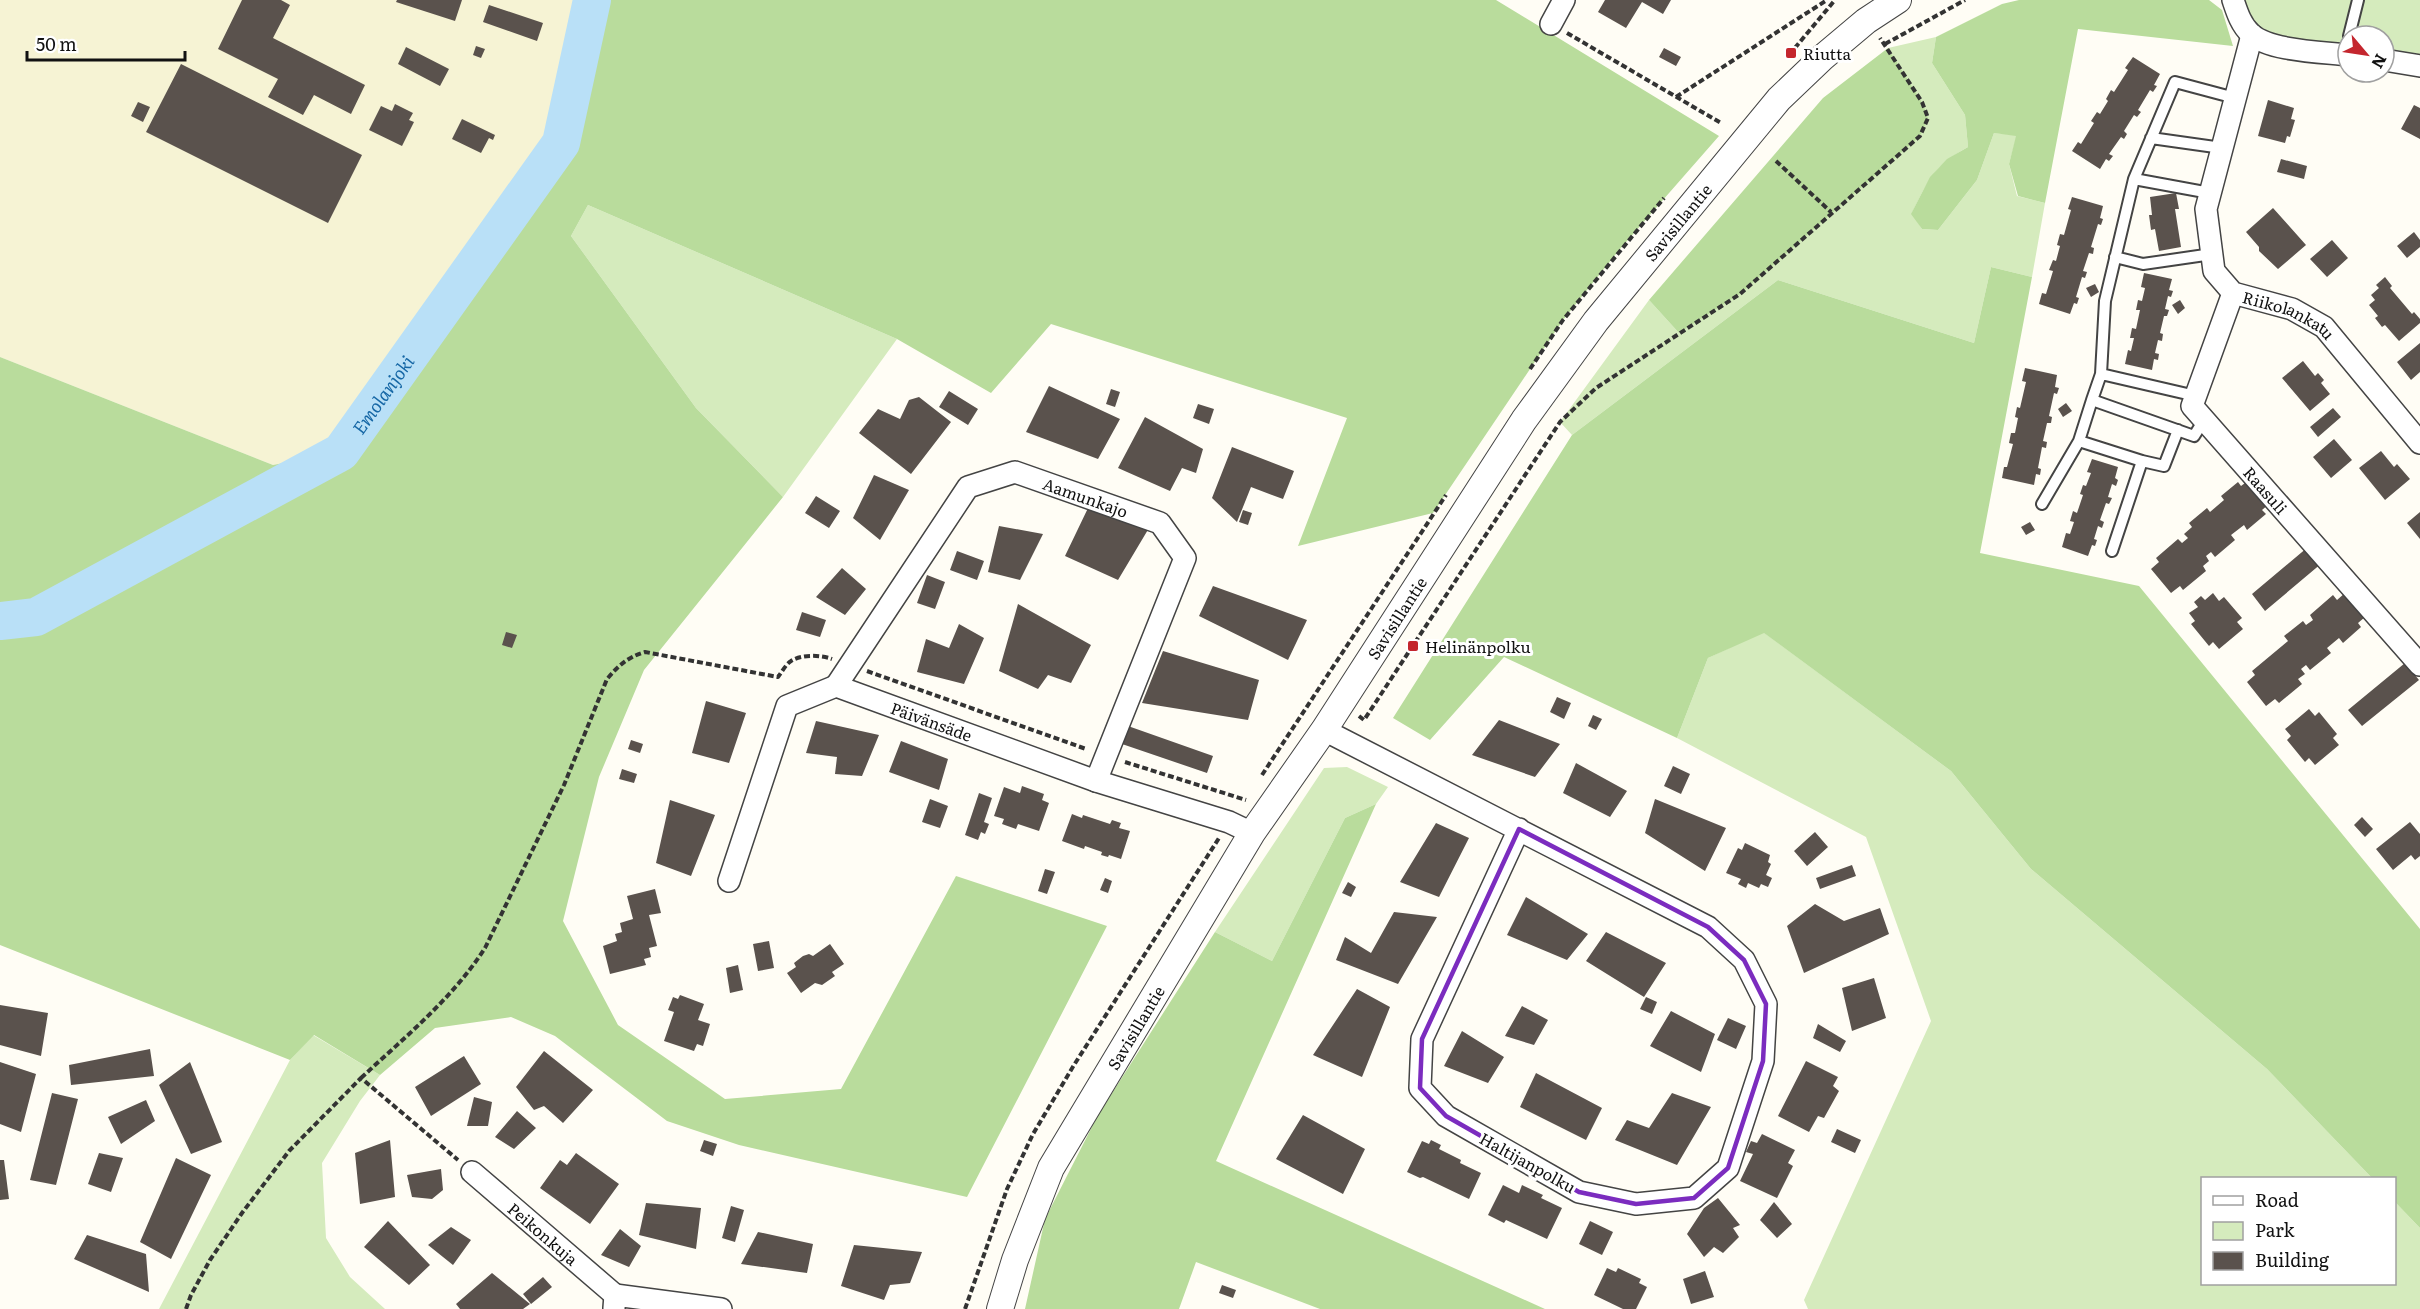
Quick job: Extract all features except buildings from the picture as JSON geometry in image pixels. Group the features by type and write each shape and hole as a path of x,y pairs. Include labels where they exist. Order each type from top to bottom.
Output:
{"street":[{"path":"1551,24 1564,0"},
{"name":"Savisillantie","path":"1000,1309 1015,1260 1051,1168 1252,833 1324,730 1524,420 1596,321 1779,99 1822,58 1866,21 1898,0"},
{"path":"2233,0 2241,21 2252,36 2283,48 2336,47"},
{"name":"Riikolankatu","path":"2252,36 2206,209 2214,271 2233,293 2292,309 2324,327 2420,443"},
{"path":"2396,62 2420,66"},
{"path":"2196,396 2233,293"},
{"name":"Raasuli","path":"2196,396 2192,406 2420,665"},
{"name":"Aamunkajo","path":"836,686 968,487 1015,472 1160,523 1185,558 1096,782"},
{"path":"729,881 787,706 836,686"},
{"name":"Päivänsäde","path":"836,686 1096,782 1229,822 1252,833"},
{"name":"Haltijanpolku","path":"1324,730 1519,829 1708,927 1744,960 1766,1004 1763,1061 1728,1168 1694,1197 1636,1204 1579,1192 1446,1116 1420,1088 1422,1039 1519,829"},
{"name":"Peikonkuja","path":"472,1172 615,1302"},
{"path":"615,1302 721,1309"}],"lane":[{"path":"2353,24 2358,0"},
{"path":"2042,504 2079,441 2101,374 2105,301 2134,179 2175,82 2235,98"},
{"path":"2151,138 2222,148"},
{"path":"2134,179 2210,193"},
{"path":"2115,257 2143,264 2212,254"},
{"path":"2101,374 2196,396"},
{"path":"2092,400 2194,436 2204,420"},
{"path":"2079,441 2164,466 2178,430"},
{"path":"2112,551 2142,461"}],"path":[{"path":"1676,97 1827,0"},
{"path":"1885,44 1965,0"},
{"path":"1364,720 1560,422 1596,388 1740,294 1920,136 1928,118 1922,102 1885,44 1866,21"},
{"path":"1551,24 1721,123"},
{"path":"1776,161 1831,212"},
{"path":"186,1309 210,1260 289,1151 361,1078 452,993 471,970 485,948 564,785 608,679 629,657 645,652 778,677 791,661 805,656 825,657 1106,757 1246,800"},
{"path":"361,1078 472,1172"}],"highlighted area":[{"path":"1519,829 1708,927 1744,960 1766,1004 1763,1061 1728,1168 1694,1198 1636,1204 1579,1192 1446,1116 1420,1088 1422,1039"}],"shaded area":[{"path":"0,0 592,0 561,143 341,452 273,465 0,357"}],"green space":[{"path":"592,0 1496,0 1719,136 1620,249 1563,320 1433,513 1298,546 1347,418 1051,324 991,393 897,339 588,205 571,236 696,408 783,497 644,670 599,777 563,921 618,1025 725,1099 841,1089 956,876 1107,926 967,1197 739,1145 667,1121 555,1036 511,1017 435,1028 380,1075 314,1035 290,1060 0,945 0,357 273,465 341,452 561,144"},
{"path":"2019,0 2209,0 2222,10 2233,46 2078,29 2045,203 2018,196 2009,164 2016,136 1994,133 1977,180 1938,230 1922,229 1911,214 1930,177 1947,159 1968,147 1965,115 1932,63 1936,37 2002,4"},
{"path":"2233,0 2420,0 2420,65 2396,62 2396,24 2336,24 2336,52 2252,35"},
{"path":"1936,37 1932,63 1965,115 1968,147 1939,167 1923,191 1912,213 1922,229 1938,230 1977,180 1994,133 2017,135 2009,164 2017,196 2045,203 2032,277 1991,267 1974,343 1778,280 1572,435 1560,422 1649,300 1679,333 1740,294 1905,149 1922,102 1888,48"},
{"path":"1888,48 1922,102 1928,118 1920,136 1740,294 1679,333 1649,300 1823,98"},
{"path":"588,205 897,339 783,497 696,408 571,236"},
{"path":"1991,267 2032,277 1980,553 2139,586 2420,929 2420,1228 2396,1203 2396,1177 2371,1177 2267,1069 2031,869 1951,771 1764,633 1708,658 1677,738 1504,657 1430,740 1393,718 1572,435 1778,280 1974,343"},
{"path":"1763,632 1951,771 2031,869 2267,1069 2371,1177 2201,1177 2201,1285 2396,1285 2396,1203 2420,1228 2420,1309 1808,1309 1804,1300 1931,1021 1866,837 1677,738 1708,658"},
{"path":"1347,767 1388,787 1376,804 1345,818 1272,961 1215,932 1324,768"},
{"path":"1376,804 1216,1161 1545,1309 1320,1309 1196,1262 1179,1309 1025,1309 1045,1219 1098,1115 1215,932 1272,961 1345,818"},
{"path":"313,1035 380,1075 360,1101 322,1163 326,1238 350,1277 385,1309 159,1309 290,1060"}],"waterway":[{"name":"Emolanjoki","path":"0,621 36,617 341,452 561,143 592,0"}],"place":[{"name":"Riutta","path":"1791,53"},
{"name":"Helinänpolku","path":"1413,646"}]}
